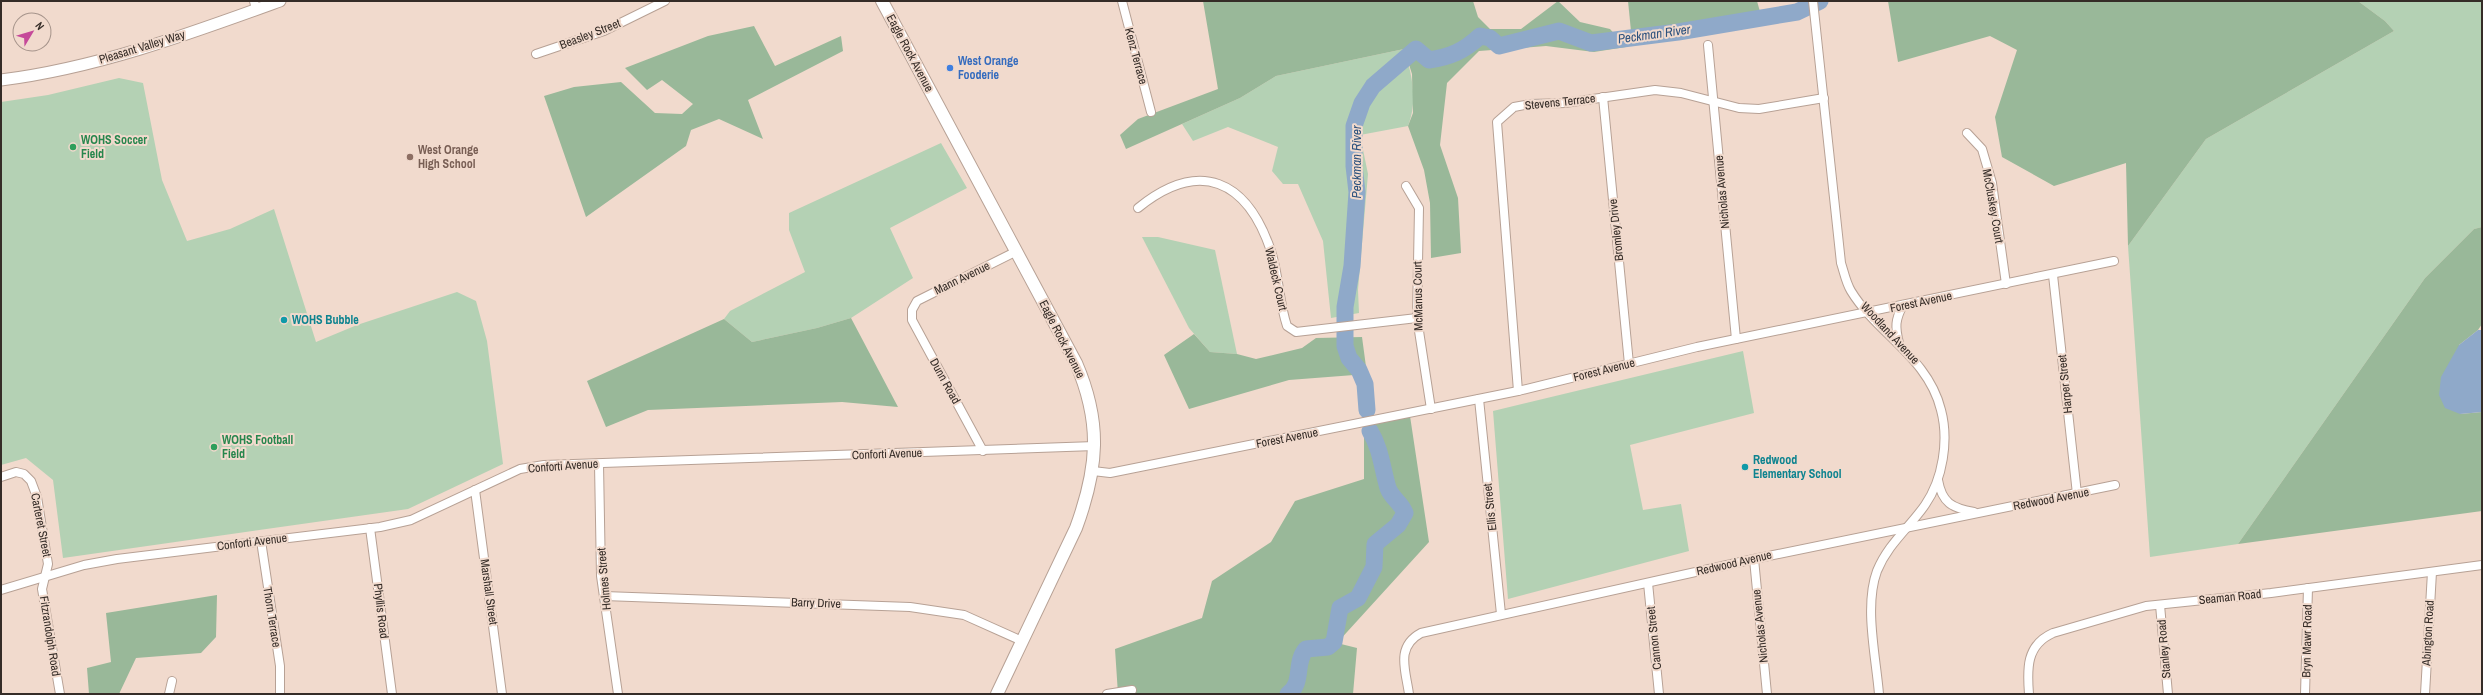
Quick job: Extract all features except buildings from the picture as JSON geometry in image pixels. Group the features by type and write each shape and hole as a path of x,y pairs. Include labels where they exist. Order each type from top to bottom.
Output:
{"main road":[{"name":"Pleasant Valley Way","path":"1,80 46,74 108,58 255,5 280,1"},
{"name":"Eagle Rock Avenue","path":"882,1 1017,251 1082,378 1092,408 1095,446 1093,471 1076,528 997,694"}],"street":[{"name":"Beasley Street","path":"536,54 604,31 665,1"},
{"name":"Kenz Terrace","path":"1122,1 1151,112"},
{"name":"Woodland Avenue","path":"1814,5 1841,263 1850,290 1868,313 1924,370 1937,395 1944,423 1944,436 1938,477 1925,506 1903,529 1886,552 1872,590 1872,611 1879,694"},
{"name":"Nicholas Avenue","path":"1708,45 1736,339"},
{"name":"Stevens Terrace","path":"1518,391 1497,122 1514,107 1655,90 1682,93 1739,108 1759,109 1824,98"},
{"name":"Bromley Drive","path":"1603,97 1629,364"},
{"name":"McCluskey Court","path":"1967,133 1982,149 1992,183 2006,284"},
{"name":"Waldeck Court","path":"1138,208 1157,193 1178,184 1198,180 1229,188 1244,200 1264,235 1277,275 1287,326 1291,330 1301,333 1417,318"},
{"name":"McManus Court","path":"1406,186 1419,208 1417,318 1431,409"},
{"name":"Mann Avenue","path":"912,310 917,301 1017,251"},
{"name":"Forest Avenue","path":"1093,471 1110,473 1478,400 1736,339 1903,306 2114,261"},
{"name":"Harper Street","path":"2053,275 2077,494"},
{"path":"1900,344 1895,326 1897,316 1903,306"},
{"name":"Dunn Road","path":"912,310 912,320 983,451"},
{"name":"Ellis Street","path":"1478,400 1501,614"},
{"name":"Conforti Avenue","path":"1,590 84,565 118,559 370,528 411,520 520,469 544,465 1095,446"},
{"name":"Holmes Street","path":"599,464 601,576 618,694"},
{"name":"Carteret Street","path":"1,477 16,472 24,474 31,481 37,497 48,564 44,578"},
{"path":"1938,477 1940,492 1946,503 1956,509 1979,513"},
{"name":"Redwood Avenue","path":"1409,694 1404,655 1405,646 1412,638 1420,634 1501,614 1754,559 2116,485"},
{"name":"Marshall Street","path":"475,490 502,694"},
{"name":"Phyllis Road","path":"370,528 392,694"},
{"name":"Thorn Terrace","path":"261,541 280,666 280,694"},
{"name":"Nicholas Avenue","path":"1754,559 1767,694"},
{"name":"Seaman Road","path":"2029,694 2028,660 2036,645 2042,640 2052,633 2146,606 2308,588 2482,565"},
{"name":"Abington Road","path":"2425,694 2432,572"},
{"name":"Fitzrandolph Road","path":"44,578 42,589 60,694"},
{"name":"Cannon Street","path":"1648,583 1657,694"},
{"name":"Bryn Mawr Road","path":"2305,694 2308,588"},
{"name":"Barry Drive","path":"604,596 910,606 964,615 1022,641"},
{"name":"Stanley Road","path":"2160,605 2168,694"},
{"path":"169,694 172,681"},
{"path":"1107,694 1132,690"}],"green space":[{"path":"1203,1 1473,1 1478,17 1490,29 1521,29 1558,1 1580,22 1610,29 1626,47 1594,52 1546,46 1479,51 1447,83 1440,145 1458,198 1461,253 1431,258 1430,203 1424,170 1408,126 1413,113 1412,74 1404,49 1276,76 1240,98 1126,149 1120,135 1138,119 1218,89"},
{"path":"1628,1 1757,1 1762,19 1632,41"},
{"path":"1888,1 2358,1 2385,21 2394,31 2206,139 2128,246 2126,163 2054,186 2002,157 1995,117 2017,50 1990,36 1898,62"},
{"path":"2358,1 2482,1 2482,227 2474,229 2425,278 2238,544 2150,557 2128,246 2206,139 2394,31 2385,21"},
{"path":"754,26 775,66 841,36 843,51 748,100 763,139 719,119 691,130 686,146 586,217 544,96 574,87 621,82 655,113 682,114 693,104 662,80 647,90 625,68 708,36"},
{"path":"1404,49 1413,88 1413,107 1408,126 1360,135 1368,174 1358,290 1359,313 1331,318 1323,241 1298,184 1283,184 1272,171 1278,147 1228,127 1193,141 1182,124 1240,98 1276,76"},
{"path":"119,78 143,83 162,180 187,241 230,229 274,209 316,342 357,325 457,292 476,301 487,341 503,464 408,509 63,558 53,480 26,458 1,465 1,102 48,95"},
{"path":"941,143 967,188 890,228 913,278 851,318 817,328 752,342 724,319 730,311 805,272 789,230 789,213"},
{"path":"2482,227 2482,324 2478,330 2459,345 2460,414 2482,412 2482,511 2238,544 2425,278 2474,229"},
{"path":"1142,237 1158,237 1215,250 1237,354 1210,352 1189,328"},
{"path":"851,318 898,407 842,402 648,410 606,427 587,381 724,319 752,342 817,328"},
{"path":"1194,334 1210,352 1237,354 1256,359 1302,348 1316,338 1362,337 1367,374 1289,380 1189,409 1164,355"},
{"path":"1743,351 1754,413 1630,445 1643,510 1681,504 1689,551 1508,599 1493,411"},
{"path":"1410,416 1429,542 1337,643 1357,648 1353,694 1118,694 1115,649 1202,618 1212,581 1271,542 1295,501 1364,479 1364,424"},
{"path":"217,595 216,637 201,653 136,658 119,694 89,694 87,668 111,662 106,613"}],"water":[{"path":"2478,330 2482,330 2482,412 2460,414 2445,408 2439,395 2441,377 2459,345"}],"waterway":[{"name":"Peckman River","path":"1367,410 1365,384 1359,370 1349,358 1345,346 1345,307 1352,266 1357,192 1354,166 1354,126 1362,103 1373,86 1416,49 1429,60 1437,59 1450,55 1468,46 1480,36 1490,38 1499,46 1559,31 1591,43 1678,32 1797,12 1820,1"},
{"name":"Peckman River","path":"1288,694 1296,684 1300,660 1306,649 1328,647 1334,642 1340,608 1358,598 1374,567 1375,544 1398,525 1405,513 1388,488 1379,452 1370,431"}],"place":[{"name":"West Orange Fooderie","path":"950,68"},
{"name":"WOHS Soccer Field","path":"73,147"},
{"name":"West Orange High School","path":"410,157"},
{"name":"WOHS Bubble","path":"284,320"},
{"name":"WOHS Football Field","path":"214,447"},
{"name":"Redwood Elementary School","path":"1745,467"}]}
